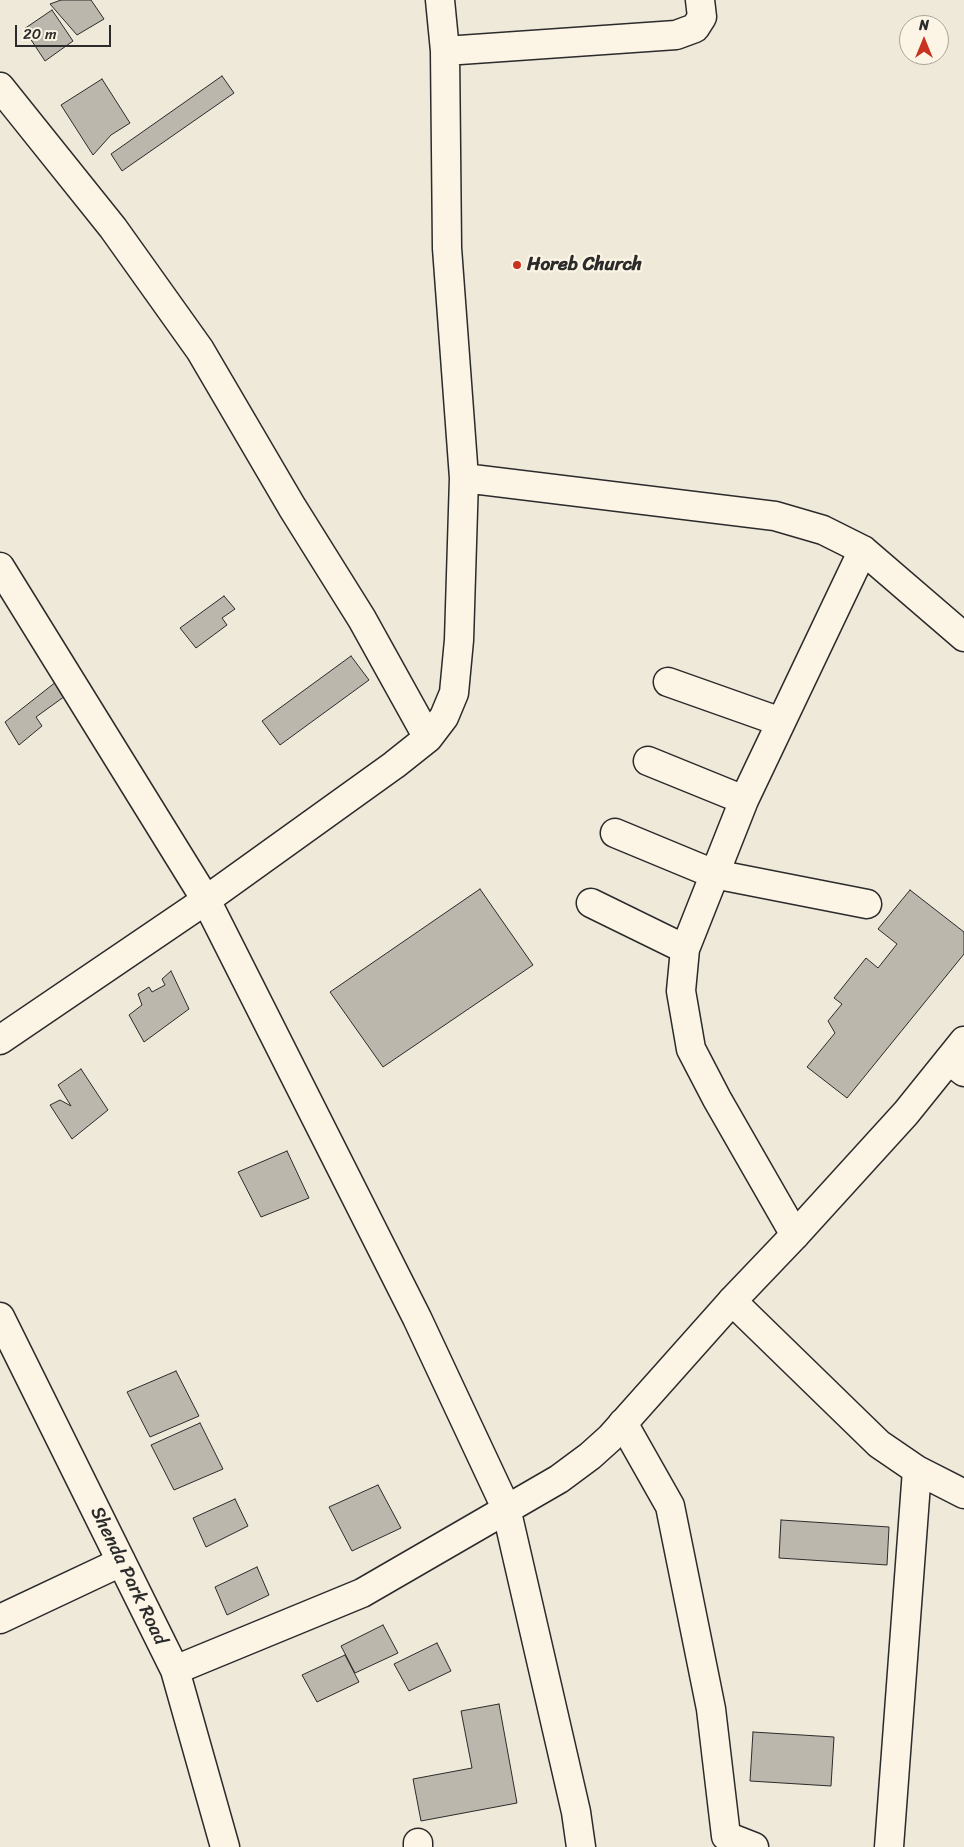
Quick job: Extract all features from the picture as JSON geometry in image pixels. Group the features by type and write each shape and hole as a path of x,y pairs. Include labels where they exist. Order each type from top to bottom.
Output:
{"street":[{"path":"0,1040 206,900 394,765 428,738 444,717 454,693 459,640 464,478 447,248 445,51 440,0"},
{"path":"445,51 676,35 695,28 702,17 700,0"},
{"path":"0,87 113,228 200,350 292,507 362,619 428,738"},
{"path":"464,478 775,516 823,530 863,550 964,637"},
{"path":"795,1235 717,1099 691,1048 682,991 684,949 744,800 863,550"},
{"path":"0,568 206,900 417,1318 506,1508 576,1812 582,1847"},
{"path":"668,682 781,722"},
{"path":"648,762 744,800"},
{"path":"615,833 714,874 868,904"},
{"path":"591,903 684,949"},
{"path":"175,1670 362,1594 506,1508 559,1479 590,1456 610,1438 732,1301 959,1058"},
{"path":"732,1301 879,1444 917,1470 964,1494"},
{"name":"Shenda Park Road","path":"0,1317 175,1670 225,1847"},
{"path":"623,1423 670,1506 711,1709 726,1836 754,1847"},
{"path":"889,1847 917,1470"},
{"path":"0,1619 121,1562"}],"building":[{"path":"61,0 91,0 104,19 77,35 50,4"},
{"path":"52,10 73,41 45,61 24,29"},
{"path":"222,76 234,93 122,171 111,154"},
{"path":"102,79 130,123 111,135 93,155 61,105"},
{"path":"224,596 235,609 222,618 227,625 196,648 180,628"},
{"path":"351,656 369,680 280,745 262,721"},
{"path":"61,678 72,691 36,717 42,726 19,745 5,722"},
{"path":"480,889 533,965 383,1067 330,992"},
{"path":"910,890 964,932 964,954 847,1098 807,1067 835,1033 828,1021 842,1004 834,998 866,958 878,968 897,944 878,929"},
{"path":"171,971 189,1009 144,1042 129,1015 142,1005 138,994 149,987 152,992 165,985 162,979"},
{"path":"81,1069 108,1110 72,1139 50,1105 60,1100 71,1106 58,1085"},
{"path":"287,1151 309,1198 261,1217 238,1172"},
{"path":"176,1371 199,1416 150,1437 127,1392"},
{"path":"200,1423 223,1469 174,1490 151,1445"},
{"path":"378,1485 401,1528 352,1551 329,1507"},
{"path":"235,1499 248,1526 206,1547 193,1518"},
{"path":"781,1520 889,1527 887,1565 779,1558"},
{"path":"257,1567 269,1595 227,1615 215,1587"},
{"path":"383,1625 398,1653 355,1673 341,1646"},
{"path":"437,1643 451,1671 409,1691 394,1664"},
{"path":"345,1655 359,1682 317,1702 302,1675"},
{"path":"499,1704 517,1803 421,1821 413,1779 472,1768 461,1711"},
{"path":"753,1732 834,1737 831,1786 750,1781"}],"place":[{"name":"Horeb Church","path":"517,265"}]}
